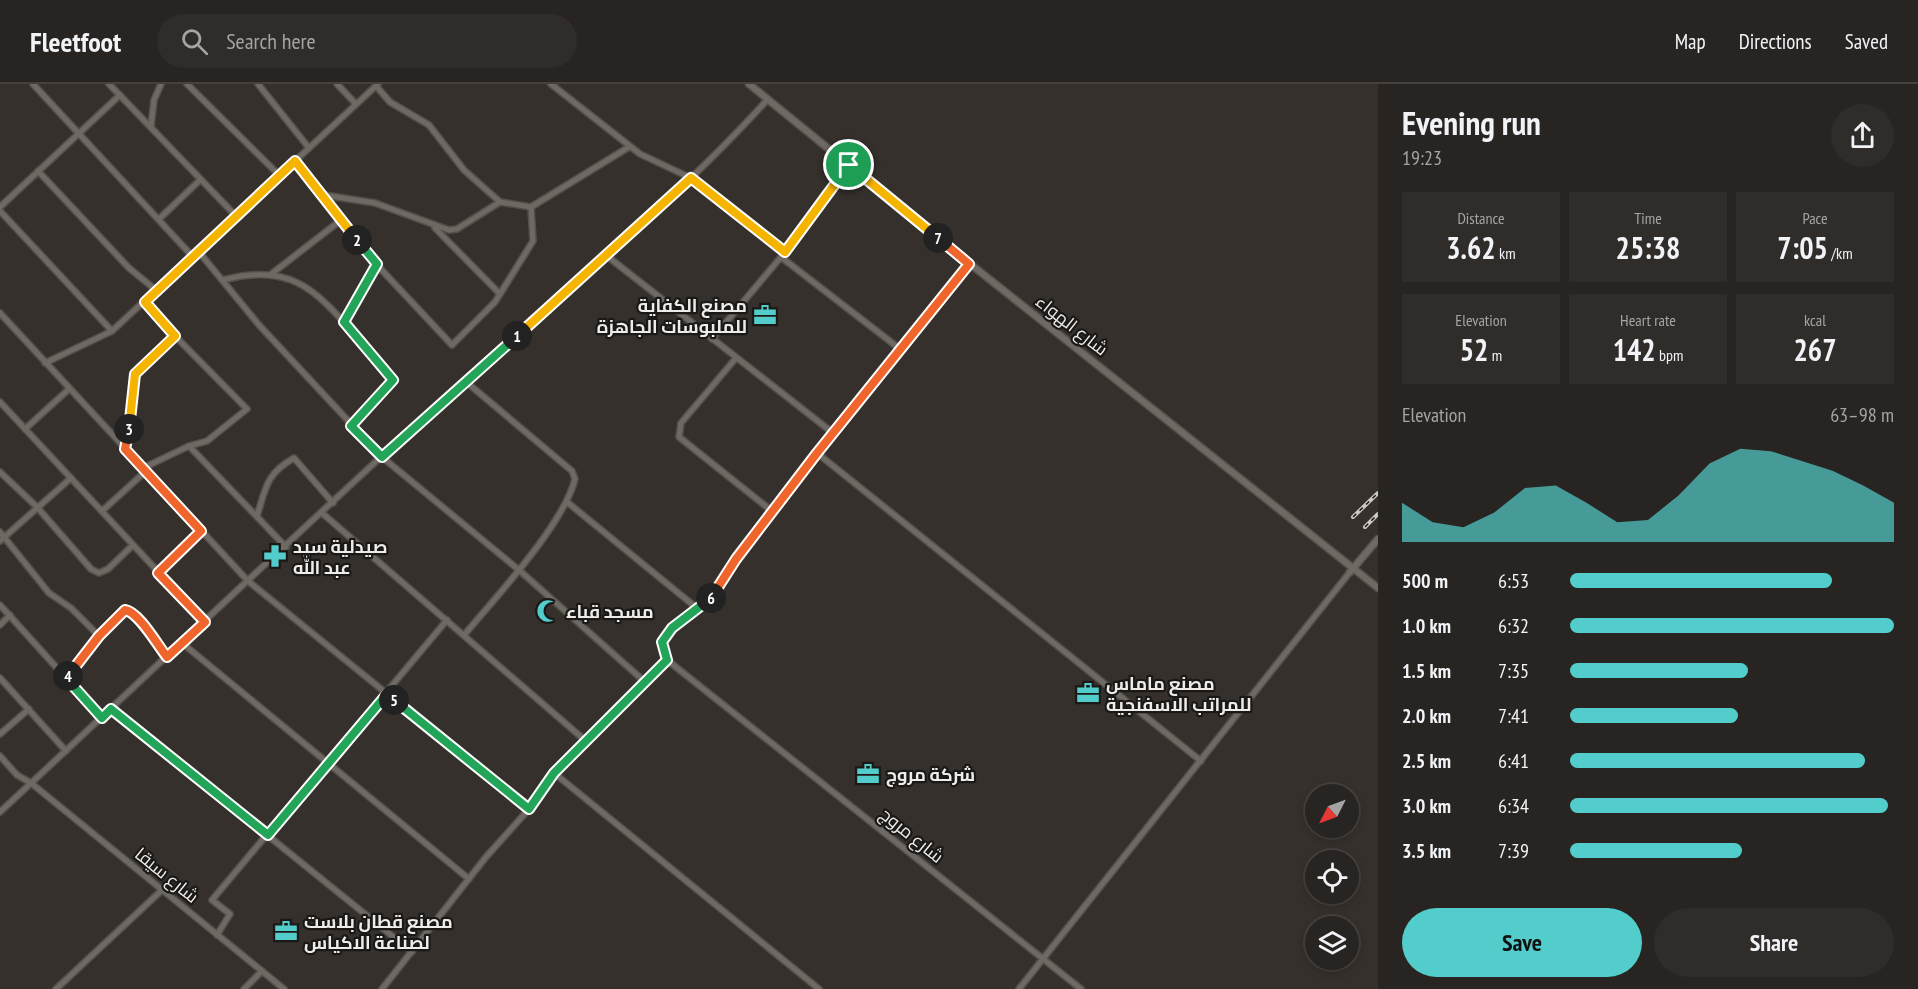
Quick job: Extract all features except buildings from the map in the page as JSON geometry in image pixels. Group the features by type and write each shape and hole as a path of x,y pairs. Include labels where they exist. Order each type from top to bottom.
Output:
{"street":[{"path":"33,84 193,257"},
{"path":"109,84 237,216"},
{"path":"151,126 154,100 161,84"},
{"path":"187,84 280,176"},
{"path":"258,84 309,148"},
{"path":"337,84 356,104"},
{"path":"551,84 629,147 649,160 691,178 900,350"},
{"name":"شارع الهواء","path":"749,84 969,264 1352,571 1378,588"},
{"path":"45,363 112,331 377,85 390,102 429,125 464,170 500,202 531,207 629,147"},
{"path":"112,331 0,209 120,95"},
{"path":"0,812 382,457 607,256 726,145 768,99"},
{"path":"295,161 377,264 452,345 486,313 533,241 531,207"},
{"path":"712,339 783,254 849,165"},
{"path":"38,171 129,268 157,291"},
{"path":"159,219 200,180"},
{"path":"324,195 375,202 449,230 457,229 500,202"},
{"path":"270,275 340,220"},
{"path":"432,225 500,294"},
{"path":"199,252 259,325 382,457 519,570 645,682"},
{"path":"607,256 833,434"},
{"path":"344,322 377,264"},
{"path":"382,989 469,879 529,809 554,773 667,660 662,642 666,635 684,618 709,600 736,559 817,453 969,264"},
{"path":"223,280 257,274 290,279 312,290 344,322 393,380 351,426"},
{"path":"102,511 144,470 189,446 207,441 248,409 175,336 145,302"},
{"path":"0,313 248,582 529,809"},
{"path":"125,449 133,407 135,374 175,336"},
{"path":"735,358 681,423 679,437 773,512"},
{"path":"465,381 572,471 575,479 567,502 519,570 465,634"},
{"path":"25,429 69,389"},
{"path":"0,402 205,622"},
{"path":"189,446 286,547"},
{"path":"817,453 1201,761"},
{"path":"257,516 267,482 276,468 294,458 333,503"},
{"path":"1,474 37,507 75,554 99,573 108,569 133,545"},
{"path":"71,478 1,536 49,593 71,608 99,636"},
{"path":"567,502 698,609"},
{"path":"322,513 465,634 587,742"},
{"path":"158,573 201,531"},
{"path":"1019,989 1378,539"},
{"path":"0,605 102,718"},
{"path":"66,678 119,614 129,610 167,657"},
{"path":"0,624 10,615"},
{"path":"216,935 230,914 212,900 447,620"},
{"path":"182,643 469,879"},
{"name":"شارع مروج","path":"667,660 1081,989"},
{"path":"0,678 66,751"},
{"path":"0,734 29,709"},
{"path":"111,709 412,952"},
{"name":"شارع سيقا","path":"0,756 17,775 31,783 284,989"},
{"path":"554,773 819,989"},
{"path":"56,989 162,890"},
{"path":"244,989 262,971"}],"railway":[{"path":"1353,517 1378,493"},
{"path":"1365,527 1378,514"}],"place":[{"name":"مصنع الكفاية للملبوسات الجاهزة","path":"765,315"},
{"name":"صيدلية سيد عبد الله","path":"275,556"},
{"name":"مسجد قباء","path":"548,611"},
{"name":"مصنع ماماس للمراتب الاسفنجية","path":"1088,693"},
{"name":"شركة مروج","path":"868,774"},
{"name":"مصنع قطان بلاست لصناعة الاكياس","path":"286,931"}],"route":[{"path":"295,161 377,264 344,322 393,380 351,426 382,457 691,178 785,252 849,165 969,264 817,453 736,559 709,600 684,618 666,635 662,642 663,653 667,660 554,773 529,809 387,694 268,835 111,709 102,718 66,678 99,636 125,610 132,612 167,657 205,622 158,573 201,531 125,449 133,407 135,374 175,336 145,302 295,161"}]}
